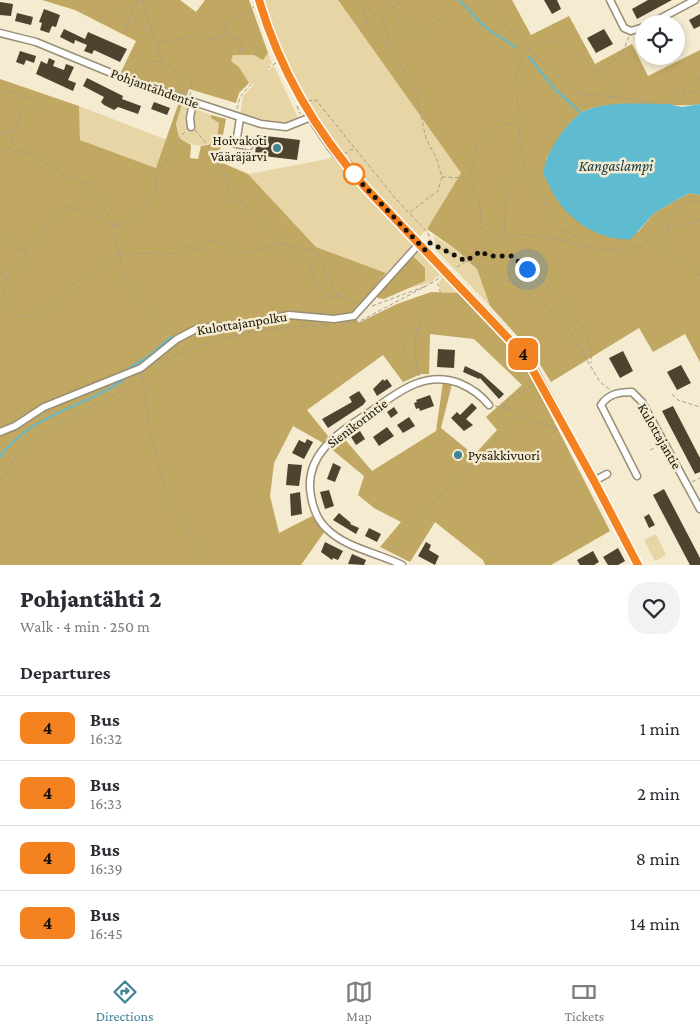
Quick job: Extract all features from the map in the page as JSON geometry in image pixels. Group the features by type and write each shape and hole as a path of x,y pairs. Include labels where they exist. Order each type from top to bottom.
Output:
{"street":[{"path":"259,0 282,63 311,117 342,161 525,356 638,565"},
{"path":"610,0 624,28 631,31 635,30"},
{"path":"667,15 695,0"},
{"name":"Pohjantähdentie","path":"0,32 36,42 133,82 261,124 286,127 311,117"},
{"path":"191,102 191,127"},
{"path":"238,117 236,144 248,146"},
{"path":"362,310 419,244"},
{"name":"Kulottajanpolku","path":"0,432 15,426 44,407 142,368 177,339 193,330 208,326 236,326 289,315 342,318 354,316 362,310"},
{"path":"418,382 435,379 456,382 479,394 489,405"},
{"name":"Sienikorintie","path":"402,565 334,536 316,514 310,489 315,461 323,448 337,434 418,382"},
{"name":"Kulottajantie","path":"616,394 632,392 642,402 700,509"},
{"path":"616,394 605,399 601,405 602,409 637,476"},
{"path":"594,481 607,474"}],"path":[{"path":"123,34 138,0"},
{"path":"142,0 162,61 192,82 191,102"},
{"path":"359,0 368,27 390,46"},
{"path":"390,0 407,33 415,36 438,20 445,21"},
{"path":"383,19 393,7 403,0"},
{"path":"483,0 550,70 576,92 652,103 669,101 700,76"},
{"path":"362,5 383,19 390,46 416,92 426,139 436,158 442,177 438,191 409,212"},
{"path":"224,35 227,24 255,7"},
{"path":"116,9 153,32"},
{"path":"597,72 622,54 631,31"},
{"path":"156,43 195,36 212,40 224,35 242,42 240,52"},
{"path":"594,248 563,229 551,215 524,167 518,126 518,66 523,54 529,48 554,42 570,47 585,58 619,97"},
{"path":"133,82 141,62 162,61"},
{"path":"267,68 276,63"},
{"path":"238,117 240,97 252,83"},
{"path":"0,91 14,92 20,98 41,100 32,108 21,110 9,149"},
{"path":"680,93 700,92"},
{"path":"308,101 316,100 354,148 430,236 430,243 425,250"},
{"path":"502,238 482,230 479,201 469,178 478,144 504,123 518,126"},
{"path":"116,228 130,221 156,195 157,175 179,138 191,127 208,145 230,188 230,202 243,202 259,224 282,244 288,254 310,265 315,282 327,297 339,296"},
{"path":"0,134 15,131"},
{"path":"344,154 354,148"},
{"path":"0,150 9,149 31,154 67,177 89,184 116,228 114,240 120,253 123,279 141,302 177,339"},
{"path":"502,238 507,185 524,167"},
{"path":"442,177 469,178"},
{"path":"665,229 671,213 677,206 686,202 700,202"},
{"path":"116,228 80,210 66,207 49,220 41,236 27,250 20,265 7,275 3,294 18,316 38,315 72,285 120,253 141,254 153,251 175,254 185,247 202,249 207,240 229,246 239,254 282,244 316,251 339,296 362,310"},
{"path":"457,267 502,238 519,235 594,248 619,251 632,250 665,229 700,220"},
{"path":"556,240 563,229"},
{"path":"0,234 16,248 27,250"},
{"path":"648,240 700,275"},
{"path":"430,243 512,283 551,309 568,328 600,382 616,394"},
{"path":"481,251 488,256 512,256 558,296 587,335 592,346 591,364"},
{"path":"0,273 7,275"},
{"path":"155,365 218,338 278,327 346,325 362,320 442,276"},
{"path":"418,382 414,349 420,325 428,309 441,296 440,286 436,281"},
{"path":"362,310 430,284"},
{"path":"362,310 362,320"},
{"path":"418,382 405,356 404,343 408,333 420,325"},
{"path":"0,481 9,470 19,451 32,438 120,391 142,374 150,431 170,507 212,565"},
{"path":"504,408 505,403 509,399 536,382"},
{"path":"672,394 678,400 700,407"},
{"path":"489,405 516,411 526,419 562,429"},
{"path":"393,548 463,471 481,456 516,411"},
{"path":"650,450 664,443"},
{"path":"687,484 700,478"}],"shaded area":[{"path":"42,0 180,0 196,12 205,0 249,0 268,53 263,60 254,55 233,55 231,61 239,67 249,83 239,93 236,103 189,89 187,95 120,74 136,41 75,10"},
{"path":"262,0 338,0 461,173 427,229 386,273 316,247 248,174 328,159 341,152 295,79"},
{"path":"338,0 512,0 531,35 569,16 595,64 632,44 635,50 635,65 642,65 648,76 670,65 685,65 685,58 700,50 700,104 619,105 590,109 580,114 570,124 546,160 638,232 654,213 689,193 700,195 700,362 685,334 653,352 639,328 551,382 532,352 490,306 477,269 458,251 427,229 461,173"},
{"path":"268,53 272,63 266,67 268,70 274,66 299,120 275,124 240,115 243,96 254,84 249,83 239,67 231,61 233,54 254,55 263,60"},
{"path":"0,79 79,106 80,140 156,168 179,102 182,104 176,124 179,138 191,145 190,158 198,159 201,146 208,145 217,139 219,123 211,118 211,115 226,119 218,161 248,174 316,247 386,273 354,312 358,323 397,304 431,292 461,293 494,327 526,367 610,531 551,565 485,565 483,560 435,522 410,562 380,547 401,522 374,508 358,495 364,476 329,447 342,436 372,471 436,431 443,382 452,384 441,428 474,455 497,430 486,417 522,385 474,339 430,334 429,374 421,374 403,382 383,355 307,410 328,436 323,443 293,426 274,463 270,496 279,533 312,516 325,531 301,565 0,565"},
{"path":"182,104 211,115 211,118 219,123 217,139 207,144 198,145 179,138 176,124"},
{"path":"79,106 167,140 157,168 80,140"},
{"path":"434,236 458,251 477,269 490,306 435,249"},
{"path":"419,250 461,293 441,292 439,282 442,278 439,275 431,283 404,289 425,281 425,268 412,255"},
{"path":"412,255 425,268 425,281 384,299 378,298 376,295"},
{"path":"656,534 666,555 655,561 644,540"}],"water":[{"name":"Kangaslampi","path":"611,104 668,104 682,107 700,104 700,195 689,193 654,213 631,239 606,236 594,232 583,225 556,198 544,173 547,158 563,131 575,117 600,106"}],"building":[{"path":"544,0 557,0 561,9 552,14"},
{"path":"648,0 672,0 644,15 635,15 632,9"},
{"path":"0,2 13,4 11,16 0,15"},
{"path":"44,9 60,15 56,27 52,26 49,33 40,30 42,23 39,22"},
{"path":"17,13 33,17 31,25 15,21"},
{"path":"700,14 700,26 694,29 689,20"},
{"path":"64,29 85,39 88,32 127,49 120,62 94,50 92,54 84,51 87,45 75,40 74,44 60,37"},
{"path":"604,29 613,44 596,53 587,38"},
{"path":"20,51 36,56 34,63 26,60 24,65 16,62"},
{"path":"49,58 55,61 53,66 64,70 66,64 74,67 68,80 76,83 73,91 36,74 41,61 47,64"},
{"path":"87,78 123,96 122,99 141,106 138,114 118,107 114,110 104,105 101,102 104,97 83,86"},
{"path":"154,102 170,108 167,115 151,109"},
{"name":"Hoivakoti Vääräjärvi","path":"257,135 300,140 297,160 255,155"},
{"path":"438,349 455,350 454,368 437,367"},
{"path":"623,351 633,371 620,378 609,358"},
{"path":"681,365 691,383 677,390 667,372"},
{"path":"465,366 482,374 504,394 499,399 480,378 463,372"},
{"path":"383,379 384,381 387,379 392,386 377,396 373,389"},
{"path":"359,391 366,401 363,405 328,428 322,419 352,402 349,397"},
{"path":"430,395 434,406 420,411 419,408 416,409 414,403 417,402 416,400"},
{"path":"472,403 477,408 466,419 473,425 464,431 451,418 457,412 460,415"},
{"path":"673,406 700,458 700,472 695,474 662,411"},
{"path":"394,407 398,413 391,418 387,412"},
{"path":"409,417 415,426 403,433 397,425"},
{"path":"387,427 394,436 379,446 373,437"},
{"path":"360,431 365,439 356,445 351,437"},
{"path":"307,439 313,442 304,459 292,453 299,440 305,443"},
{"path":"333,463 341,467 335,482 327,479"},
{"path":"288,464 302,465 299,486 286,485"},
{"path":"664,489 700,558 700,565 690,565 653,495"},
{"path":"329,490 334,506 325,509 320,492"},
{"path":"300,492 302,514 291,516 290,494"},
{"path":"339,513 350,524 359,528 356,534 333,520"},
{"path":"649,514 655,525 649,528 644,517"},
{"path":"369,528 381,534 377,542 365,536"},
{"path":"325,542 343,551 338,560 333,558 332,560 321,552"},
{"path":"426,542 431,545 429,550 439,556 435,565 418,556"},
{"path":"618,548 625,561 618,565 608,565 603,557"},
{"path":"593,551 599,562 594,565 580,565 577,560"},
{"path":"352,554 366,560 364,565 348,564"}],"waterway":[{"path":"459,0 485,27 517,48"},
{"path":"529,57 554,88 581,113"},
{"path":"128,369 149,356 171,337"},
{"path":"0,457 12,442 42,421 109,389 125,379"}],"bus line":[{"name":"4","path":"259,0 282,63 300,99 326,140 365,187 500,328 533,367 638,565"}],"place":[{"name":"Hoivakoti Vääräjärvi","path":"277,148"},
{"name":"Pysäkkivuori","path":"458,455"}],"route":[{"path":"354,174 352,173 425,250 430,243 466,261 481,251 488,256 509,255 527,269"}]}
